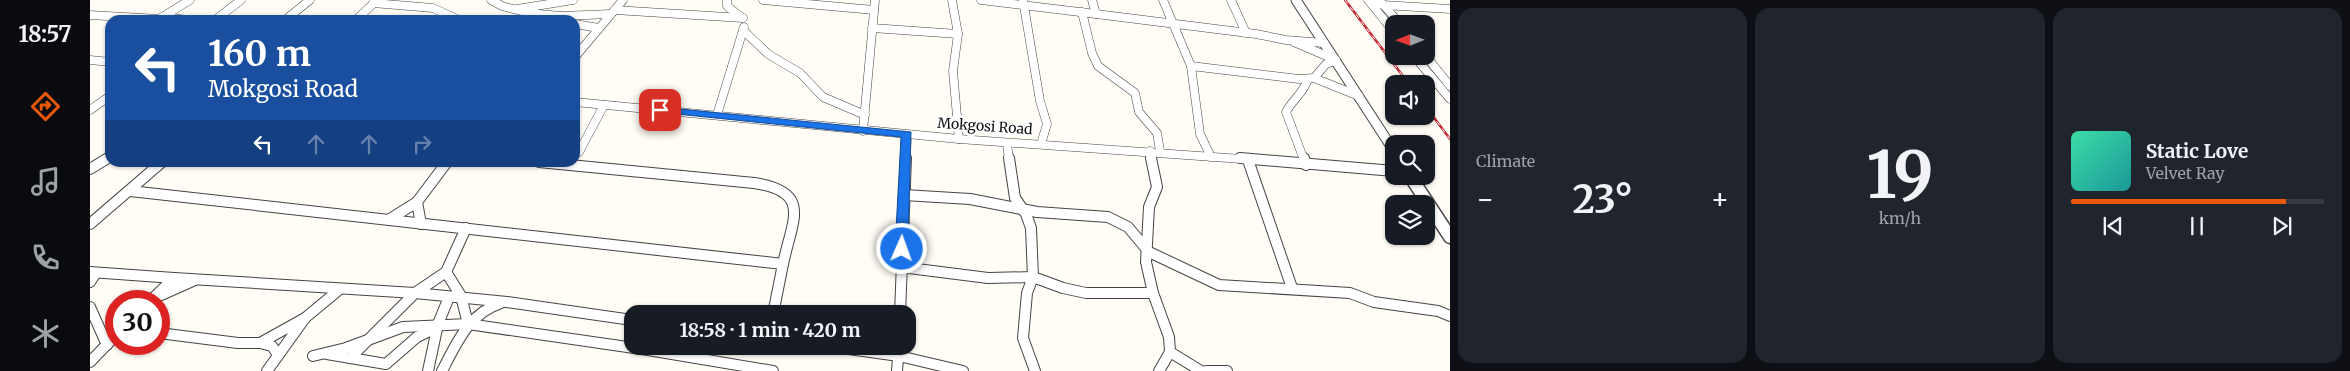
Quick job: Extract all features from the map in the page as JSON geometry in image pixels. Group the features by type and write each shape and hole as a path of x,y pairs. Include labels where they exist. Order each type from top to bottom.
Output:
{"street":[{"path":"166,15 190,0"},
{"path":"222,15 241,0"},
{"path":"292,15 310,0"},
{"path":"491,0 502,6 531,15"},
{"path":"516,9 573,0"},
{"path":"580,51 622,0"},
{"path":"727,0 727,6 730,11 743,18"},
{"path":"763,0 874,10"},
{"path":"824,0 833,6"},
{"path":"863,130 874,0"},
{"path":"952,0 958,34 953,71 960,139"},
{"path":"981,0 1024,2 1096,14 1324,43"},
{"path":"1092,0 1096,14"},
{"path":"1163,0 1191,66 1200,134 1211,157"},
{"path":"1230,0 1246,33"},
{"path":"1288,0 1297,3 1385,137"},
{"path":"1368,0 1385,21"},
{"path":"1372,0 1450,9"},
{"path":"296,1 299,8"},
{"path":"361,15 375,2 427,7 447,15"},
{"path":"1024,2 1040,100 1047,124 1041,144"},
{"path":"1381,2 1392,15"},
{"path":"574,15 613,12 743,18"},
{"path":"1082,12 1092,54 1098,66 1129,87 1135,94 1139,112 1145,122 1157,133 1155,151 1156,187 1149,207 1149,252 1146,262 1153,293 1169,338 1170,352 1159,371"},
{"path":"527,13 550,15"},
{"path":"90,15 105,16"},
{"path":"717,115 742,30 743,18"},
{"path":"580,25 599,28"},
{"path":"872,28 958,34"},
{"path":"742,30 768,54 800,73 822,97 865,115"},
{"path":"1292,40 1336,60"},
{"path":"1306,165 1286,112 1291,103 1304,91 1311,78 1326,64 1336,60"},
{"path":"90,66 94,61"},
{"path":"1422,65 1450,99"},
{"path":"1433,65 1450,86"},
{"path":"1191,66 1299,79 1311,78 1359,96"},
{"path":"90,110 105,100"},
{"name":"Mokgosi Road","path":"580,103 907,135 1006,143 1155,151 1385,170"},
{"path":"580,149 604,105"},
{"path":"900,305 907,135"},
{"path":"1006,143 1015,198 1031,228 1033,277 1028,293 1023,338 1033,361 1035,371"},
{"path":"580,158 593,167"},
{"path":"90,169 105,160"},
{"path":"1248,160 1292,288"},
{"path":"580,166 754,183 784,189 793,200 795,208 775,305"},
{"path":"90,224 156,167"},
{"path":"390,219 417,202 443,167"},
{"path":"1416,185 1450,238"},
{"path":"130,191 783,264"},
{"path":"904,195 985,201 1022,210 1108,217 1128,227 1149,252 1201,279 1219,285 1350,293 1374,302 1438,312 1450,316"},
{"path":"417,202 421,224"},
{"path":"350,358 415,293 446,272 466,228"},
{"path":"901,267 988,278 1033,277 1086,293 1153,293"},
{"path":"446,272 456,283 468,324"},
{"path":"90,282 92,273 415,293 506,302 624,319"},
{"path":"162,290 174,278"},
{"path":"170,292 198,279"},
{"path":"260,343 305,318 340,289"},
{"path":"428,371 438,327 449,297"},
{"path":"442,371 468,324 495,304 506,302"},
{"path":"90,307 105,329"},
{"path":"267,371 305,318"},
{"path":"438,327 412,341 386,364 318,355 403,327 413,325 438,327 468,324 648,350 772,371"},
{"path":"170,334 238,343 260,343 272,346 278,355"},
{"path":"90,362 105,348"},
{"path":"1170,352 1201,371"},
{"path":"897,371 899,355"},
{"path":"912,355 963,371"},
{"path":"1206,371 1226,371"}],"railway":[{"path":"1345,0 1402,75"},
{"path":"1435,119 1450,139"}],"route":[{"path":"660,110 907,135 902,249"}]}
